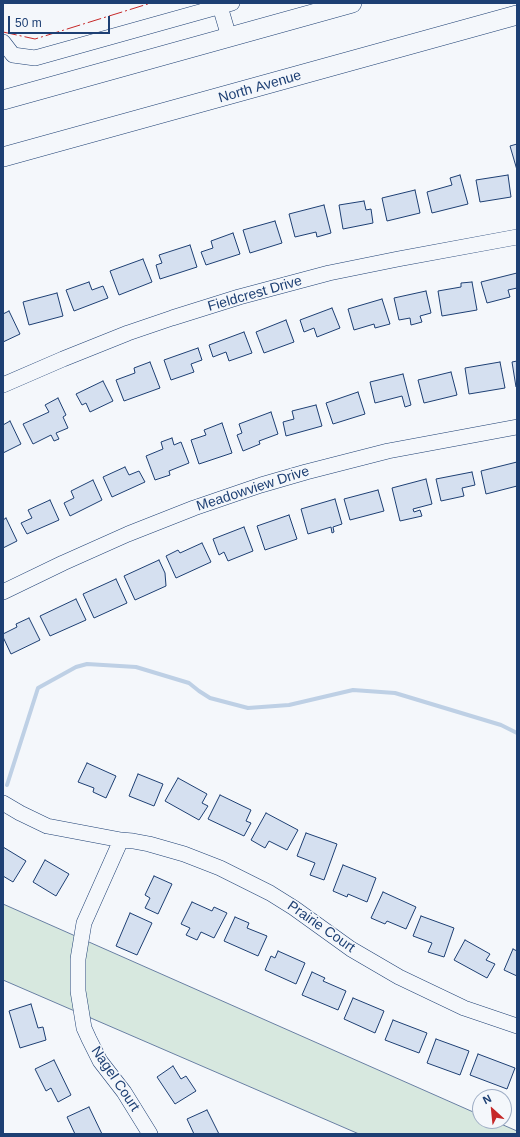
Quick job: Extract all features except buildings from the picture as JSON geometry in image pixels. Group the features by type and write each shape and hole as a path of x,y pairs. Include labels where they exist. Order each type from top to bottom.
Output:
{"main road":[{"path":"3,100 352,3"},
{"name":"North Avenue","path":"3,157 517,15"}],"street":[{"path":"3,42 13,55 35,58 224,4 229,37"},
{"name":"Fieldcrest Drive","path":"3,385 128,333 239,297 337,272 517,237"},
{"name":"Meadowview Drive","path":"3,592 128,534 194,508 261,485 388,451 517,427"},
{"name":"Prairie Court","path":"3,803 47,826 149,844 184,854 243,879 294,908 351,949 399,977 464,1008 517,1026"},
{"name":"Nagel Court","path":"120,840 84,923 78,959 78,991 84,1028 100,1061 124,1092 150,1134"}],"shaded area":[{"path":"3,904 472,1111 472,1129 512,1129 517,1131 517,1134 359,1134 3,980"}],"waterway":[{"path":"7,785 38,688 76,667 87,664 136,667 189,683 210,698 248,708 289,705 353,690 395,693 501,725 517,733"}],"power":[{"path":"3,32 35,39 151,3"}]}
